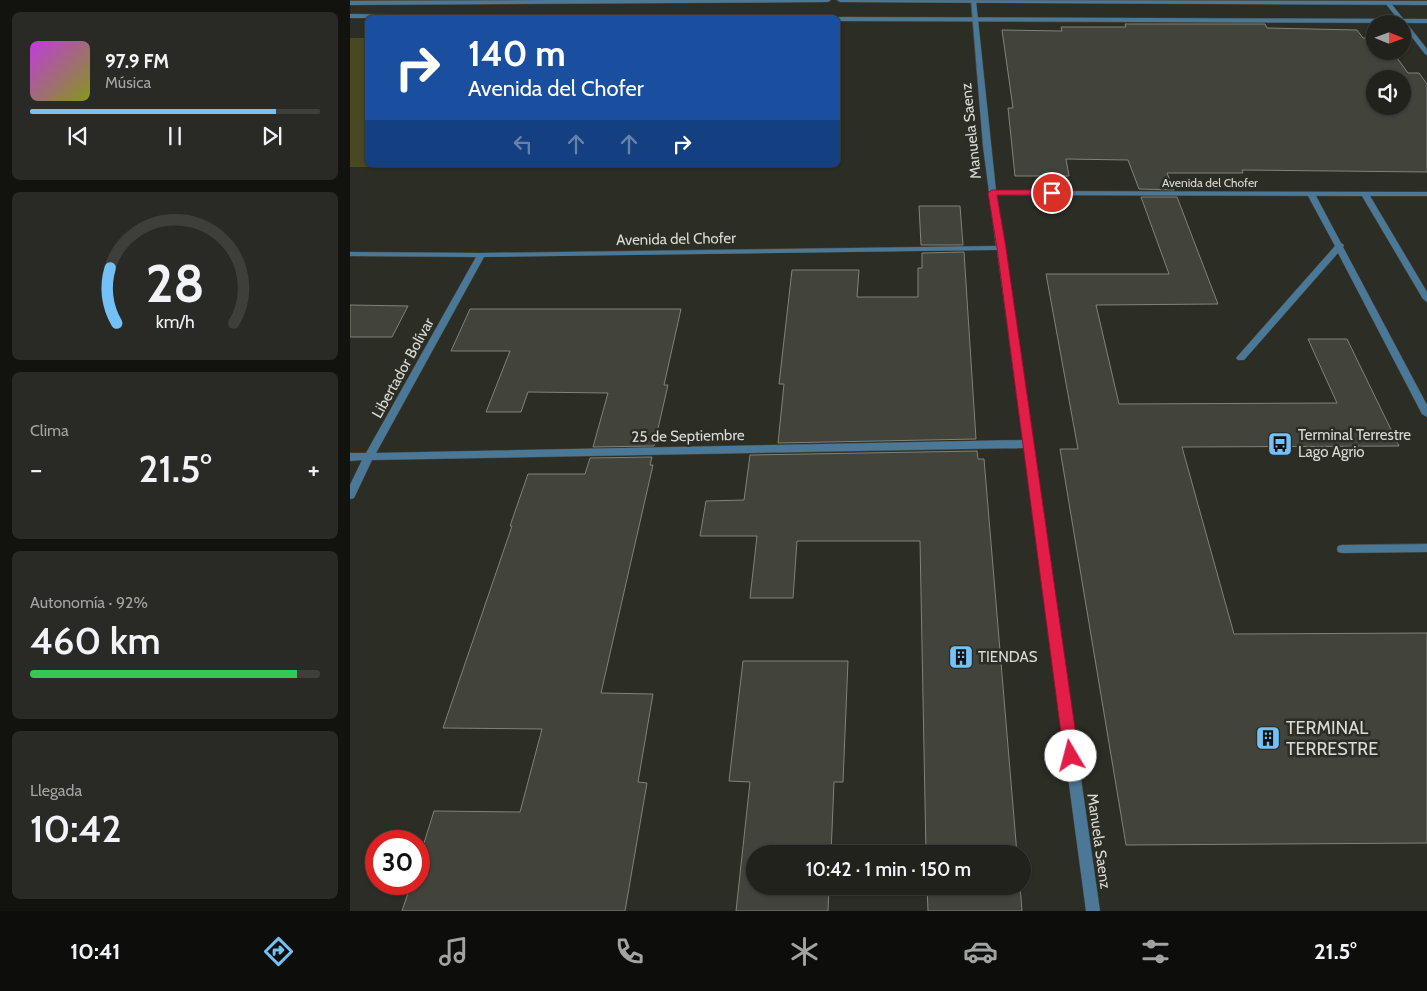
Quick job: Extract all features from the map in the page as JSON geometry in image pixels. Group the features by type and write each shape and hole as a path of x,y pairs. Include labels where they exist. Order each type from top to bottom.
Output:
{"street":[{"path":"350,2 828,0"},
{"path":"840,0 1427,3"},
{"name":"Manuela Saenz","path":"974,1 992,193 1002,248 1027,444 1094,911"},
{"path":"1388,3 1398,15"},
{"path":"350,16 365,16"},
{"path":"840,19 1366,21"},
{"path":"1411,21 1427,22"},
{"path":"1411,31 1427,52"},
{"name":"Avenida del Chofer","path":"992,193 1427,194"},
{"path":"1311,194 1340,245 1427,414"},
{"path":"1365,194 1427,299"},
{"path":"1241,358 1340,245"},
{"name":"Avenida del Chofer","path":"350,254 481,255 1002,248"},
{"name":"Libertador Bolívar","path":"350,495 369,457 481,255"},
{"name":"25 de Septiembre","path":"350,457 1027,444"},
{"path":"1342,549 1427,548"}],"shaded area":[{"path":"350,38 365,38 365,167 350,167"}],"building":[{"path":"1125,24 1265,24 1267,28 1357,30 1363,38 1366,38 1366,60 1399,60 1406,70 1366,70 1366,115 1411,115 1411,73 1419,73 1427,84 1427,172 1242,170 1243,173 1167,173 1174,190 1139,189 1128,160 1066,159 1069,176 1015,176 1008,108 1013,108 1002,30 1062,31 1061,27 1126,27"},
{"name":"TERMINAL TERRESTRE","path":"1141,197 1177,197 1218,304 1096,305 1119,404 1337,403 1308,339 1347,339 1399,446 1182,447 1234,634 1427,633 1427,843 1126,845 1060,449 1078,449 1046,274 1169,274"},
{"path":"919,206 960,206 963,245 921,245"},
{"path":"964,252 976,439 778,443 784,384 779,384 792,270 859,270 857,297 918,297 918,268 922,268 922,253"},
{"path":"350,305 408,306 392,337 350,337"},
{"path":"470,309 681,309 664,385 668,385 654,446 593,447 608,393 528,392 521,412 486,412 510,351 451,351"},
{"name":"TIENDAS","path":"977,451 978,459 984,459 1016,845 926,845 920,541 797,541 793,598 750,598 757,536 700,536 706,501 744,500 750,455"},
{"path":"652,457 650,465 653,465 601,693 653,694 638,782 647,783 625,911 402,911 407,895 430,895 430,830 428,830 434,811 520,812 542,729 443,728 528,474 585,474 590,458"},
{"path":"743,661 848,661 843,782 834,782 831,845 746,845 746,895 829,895 828,911 736,911 750,782 729,781"},
{"path":"927,895 1021,895 1022,911 928,911"}],"place":[{"name":"Terminal Terrestre Lago Agrio","path":"1280,444"},
{"name":"TIENDAS","path":"961,657"},
{"name":"TERMINAL TERRESTRE","path":"1268,738"}],"route":[{"path":"1052,193 992,193 1002,248 1027,444 1071,756"}]}
